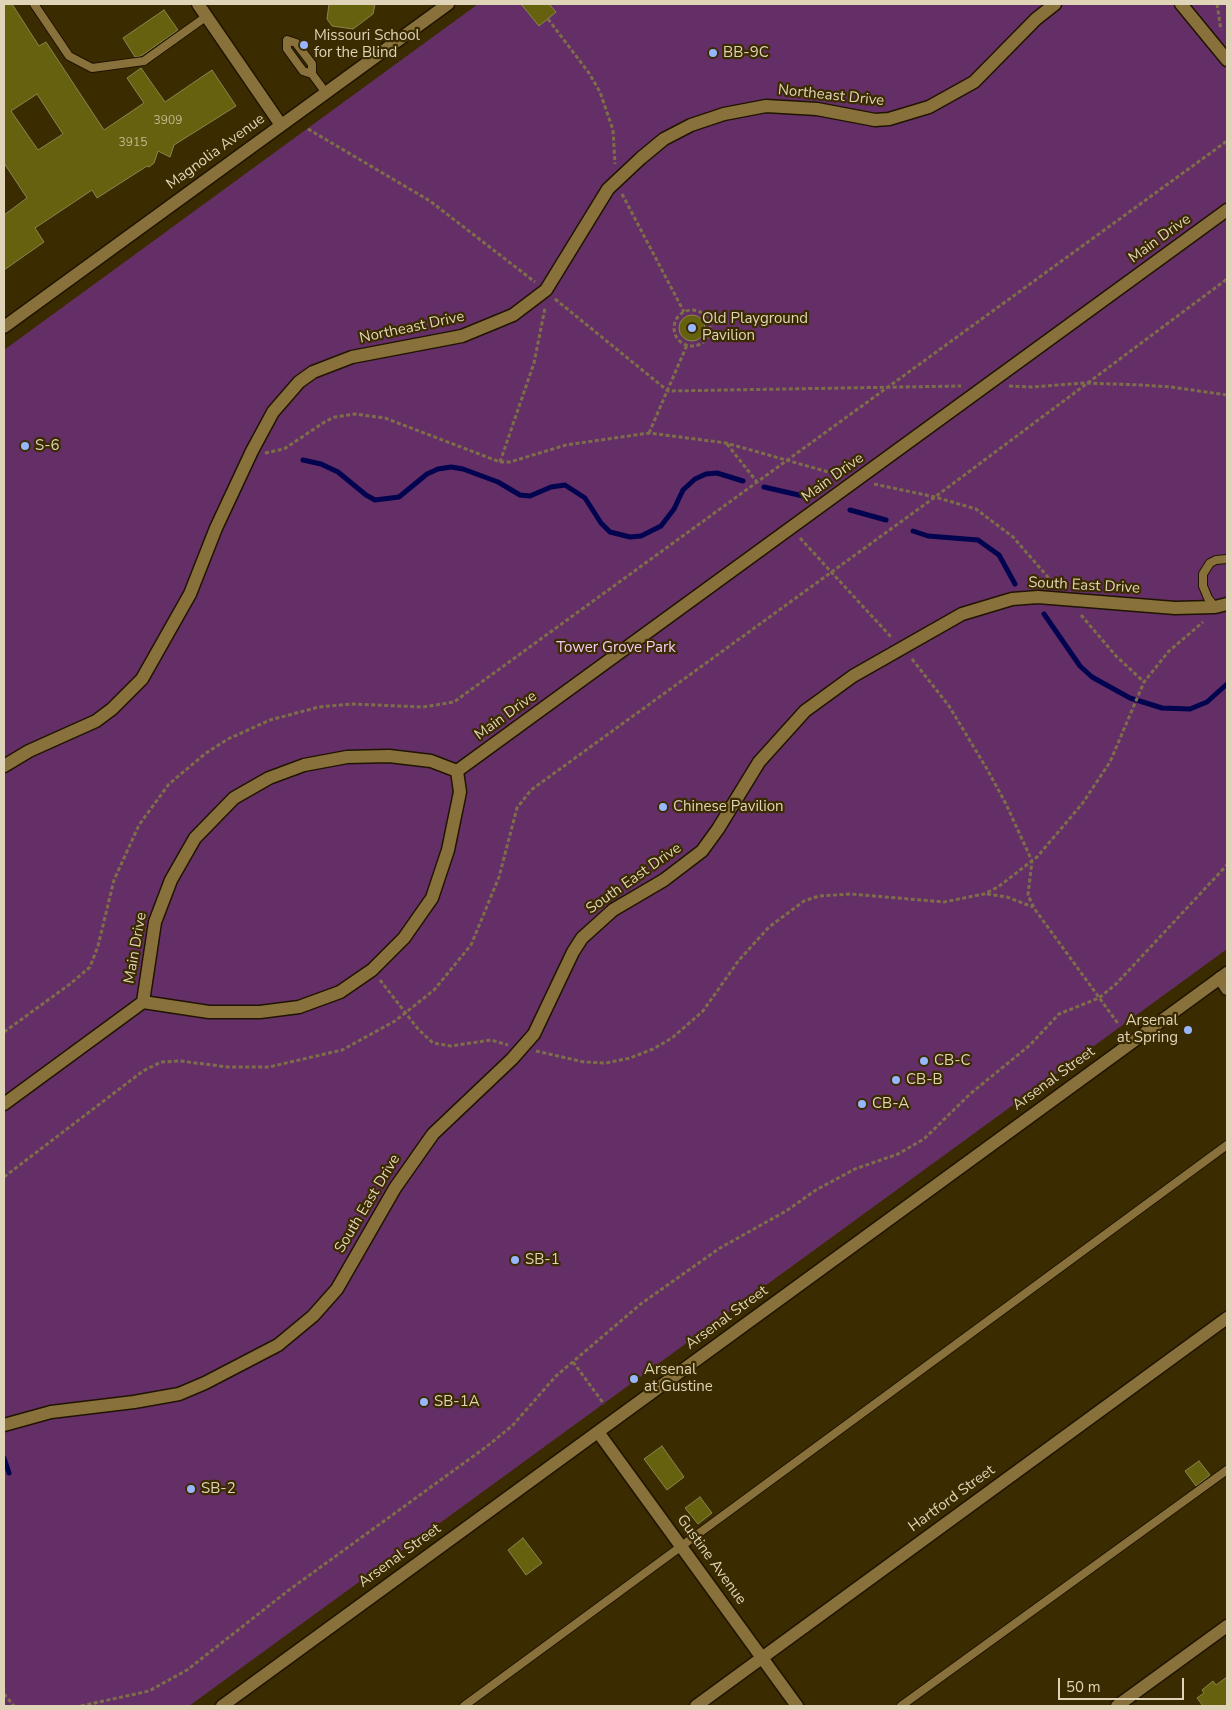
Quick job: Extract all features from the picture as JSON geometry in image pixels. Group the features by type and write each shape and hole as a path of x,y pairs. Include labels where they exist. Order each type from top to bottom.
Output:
{"street":[{"path":"198,4 281,125"},
{"name":"Magnolia Avenue","path":"4,327 448,4"},
{"name":"Northeast Drive","path":"4,766 29,751 96,721 122,700 142,679 190,594 216,528 252,451 273,412 284,396 313,372 352,357 462,336 513,315 546,290 608,189 664,139 691,125 724,114 766,106 817,109 875,120 889,119 929,107 974,82 1036,19 1055,4"},
{"path":"1181,4 1227,60"},
{"name":"Main Drive","path":"457,771 1227,210"},
{"name":"South East Drive","path":"4,1425 51,1412 134,1402 179,1394 205,1383 278,1345 313,1316 337,1289 394,1188 433,1134 521,1048 541,1022 573,952 582,938 613,910 664,880 702,850 718,829 759,762 805,711 853,676 962,614 989,605 1038,597 1159,607 1221,606"},
{"name":"Main Drive","path":"143,1002 155,922 171,880 195,838 234,798 269,778 304,765 347,757 388,756 430,761 457,771"},
{"name":"Main Drive","path":"4,1104 143,1002 209,1012 280,1010 299,1007 340,992 372,970 404,938 432,898 448,850 460,792 457,771"},
{"path":"1223,975 1227,989"},
{"name":"Arsenal Street","path":"222,1706 1223,975"},
{"name":"Hartford Street","path":"696,1706 1227,1318"},
{"name":"Gustine Avenue","path":"598,1432 797,1706"},
{"path":"1117,1706 1227,1626"}],"lane":[{"path":"34,4 69,56 92,68 144,61 207,16"},
{"path":"312,74 326,93"},
{"path":"1221,606 1208,598 1203,586 1203,574 1210,563 1216,560 1227,559"},
{"path":"464,1706 1227,1145"},
{"path":"900,1706 1227,1470"}],"path":[{"path":"308,129 430,201 546,290 563,307 668,391 962,386"},
{"path":"4,1032 70,984 90,967 98,946 114,880 139,825 169,784 206,753 235,736 270,720 319,707 351,704 423,707 454,702 1227,141"},
{"path":"4,1177 143,1071 161,1062 180,1061 228,1067 269,1068 342,1050 405,1014 434,990 454,968 470,945 499,877 517,808 531,790 934,497 1227,279"},
{"path":"500,462 534,363 544,317 546,290"},
{"path":"684,312 699,312 708,319 709,334 700,344 687,345 676,335 675,322 684,312"},
{"path":"649,433 687,345"},
{"path":"988,384 1032,387 1085,383 1171,386 1227,395"},
{"path":"252,451 268,454 279,451 326,421 355,414 385,418 500,462 510,462 566,445 649,433 726,444 857,480 934,497 976,510 1001,526 1013,537 1116,656 1144,682"},
{"path":"726,444 757,482"},
{"path":"791,528 902,648 938,690 987,768 1032,860 1028,895 1034,908 1119,1025"},
{"path":"372,970 405,1014 433,1043 451,1046 492,1040 584,1062 606,1063 630,1058 654,1048 672,1038 703,1011 739,960 769,927 804,901 819,896 851,894 944,902 984,894 1012,878 1057,835 1101,775 1121,738 1133,704 1144,682 1169,651 1221,606"},
{"path":"81,1706 149,1691 187,1670 289,1590 486,1447 512,1426 556,1376 642,1303 720,1248 786,1211 841,1176 898,1154 924,1139 970,1094 1030,1045 1059,1014 1099,998 1138,962 1227,866"},
{"path":"984,894 1007,897 1034,908"},
{"path":"573,1362 604,1404"},
{"path":"4,1694 14,1706"}],"green space":[{"name":"Tower Grove Park","path":"478,4 1227,4 1227,949 189,1706 4,1706 4,350"}],"building":[{"path":"4,4 12,4 39,46 46,42 104,130 144,103 127,78 141,68 165,102 212,70 236,106 174,145 170,157 158,151 154,163 149,167 147,166 97,198 92,190 35,228 44,242 4,270 4,215 27,198 4,163","holes":["37,94 63,134 38,150 11,111"]},
{"path":"329,4 375,4 373,14 353,29 332,26 327,19"},
{"path":"521,4 549,4 556,12 539,26"},
{"path":"164,10 178,30 141,56 135,57 123,38"},
{"name":"Old Playground Pavilion","path":"692,315 702,318 705,328 702,338 692,341 682,338 679,328 682,318"},
{"path":"662,1446 684,1477 667,1490 644,1459"},
{"path":"1199,1461 1210,1475 1196,1486 1185,1471"},
{"path":"700,1497 712,1513 698,1524 685,1508"},
{"path":"523,1538 542,1563 526,1575 508,1550"},
{"path":"1227,1677 1227,1706 1203,1706 1197,1698 1204,1693 1202,1690 1213,1681 1216,1685"}],"waterway":[{"path":"303,460 321,464 338,472 375,500 399,497 427,474 438,469 451,467 463,469 498,482 520,495 530,496 551,487 565,485 585,498 601,523 610,532 630,537 641,536 661,526 674,509 683,490 695,479 706,474 717,473 743,481"},
{"path":"764,487 803,496"},
{"path":"850,510 886,520"},
{"path":"913,531 928,536 978,540 999,555 1015,584"},
{"path":"1044,614 1080,666 1092,677 1130,698 1162,708 1190,709 1207,702 1227,684"},
{"path":"4,1458 9,1473"}],"place":[{"name":"Missouri School for the Blind","path":"304,45"},
{"name":"BB-9C","path":"713,53"},
{"name":"Old Playground Pavilion","path":"692,328"},
{"name":"S-6","path":"25,446"},
{"name":"Chinese Pavilion","path":"663,807"},
{"name":"Arsenal at Spring","path":"1188,1030"},
{"name":"CB-C","path":"924,1061"},
{"name":"CB-B","path":"896,1080"},
{"name":"CB-A","path":"862,1104"},
{"name":"SB-1","path":"515,1260"},
{"name":"Arsenal at Gustine","path":"634,1379"},
{"name":"SB-1A","path":"424,1402"},
{"name":"SB-2","path":"191,1489"}]}
